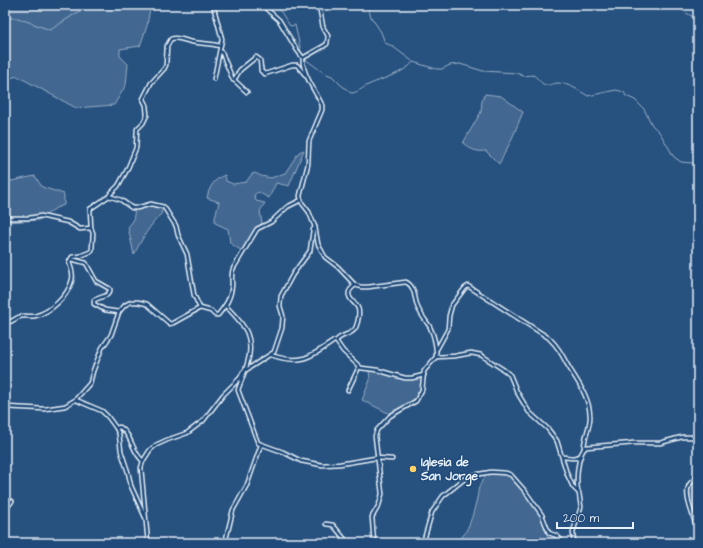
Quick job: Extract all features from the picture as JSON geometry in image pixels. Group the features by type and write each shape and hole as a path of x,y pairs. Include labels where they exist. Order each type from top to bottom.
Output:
{"street":[{"path":"213,5 222,33 214,79"},
{"path":"262,5 279,20 303,58 303,65 309,81"},
{"path":"303,58 327,44 328,36 322,21 319,5"},
{"path":"5,322 13,321 19,317 35,316 51,308 60,301 72,280 72,270 69,262 72,257 86,254 92,250 93,233 91,228 90,209 109,196 118,186 127,170 136,148 137,129 143,123 147,115 146,105 143,99 151,83 166,65 168,46 171,39 176,37 192,42 209,43 220,46"},
{"path":"220,51 234,80 247,92"},
{"path":"234,80 240,70 256,57 260,60 261,71 265,74 297,65 309,81 322,105 322,110 309,141 308,164 302,188 301,200 309,212 315,227 318,244 322,253 355,285 368,287 406,282 410,284 413,288 418,309 431,330 437,350"},
{"path":"109,196 120,200 132,208 155,204 166,208 167,213 176,226 178,235 187,254 194,295 200,308"},
{"path":"5,407 45,409 65,406 76,400 90,383 102,348 110,335 119,312 131,302 147,304 170,324 200,308 211,311 217,315 226,306 231,295 232,272 257,229 271,222 289,205 301,200"},
{"path":"5,218 29,218 41,216 68,222 80,229 91,228"},
{"path":"148,543 141,468 142,461 150,450 156,445 187,433 203,421 245,370 270,355 276,348 282,328 283,316 280,306 281,296 293,274 310,251 313,230 315,227"},
{"path":"71,259 86,263 96,281 110,289 107,295 94,300 94,304 104,310 119,312"},
{"path":"270,355 297,360 315,354 342,336 353,332 357,324 359,313 358,308 349,298 349,292 355,285"},
{"path":"374,543 372,517 379,505 382,494 375,438 377,430 390,416 416,400 422,390 426,368 436,357 437,350 448,329 452,305 468,286 543,334 559,348 567,364 581,385 589,406 590,418 577,476 581,506 573,532 574,543"},
{"path":"226,306 247,333 250,353 245,374 238,388 238,392 257,441 261,445 269,446 303,462 327,466 378,458 392,459"},
{"path":"336,341 342,351 359,367 377,370 404,378 424,375"},
{"path":"436,357 456,356 472,353 481,355 510,375 517,392 529,412 540,420 553,434 563,457 568,474 579,494"},
{"path":"348,390 359,367"},
{"path":"76,400 102,411 116,428 119,434 121,451 131,486 146,518"},
{"path":"698,424 696,428 698,432"},
{"path":"116,428 120,427 125,431 142,461"},
{"path":"584,448 634,443 660,443 682,437 698,437"},
{"path":"225,543 233,510 247,485 261,445"},
{"path":"563,457 573,458 581,456"},
{"path":"423,543 432,512 443,496 468,476 492,472 511,475 525,491 542,515 549,533 557,536 564,543"},
{"path":"698,476 690,484 688,493 692,514 698,533"},
{"path":"5,505 10,504 12,501"},
{"path":"326,524 333,525 348,543"}],"shaded area":[{"path":"5,5 113,5 119,10 124,5 144,5 150,8 147,26 140,46 120,49 120,56 128,64 126,85 114,105 76,108 17,76 5,80"},
{"path":"485,94 501,96 523,112 511,141 499,164 486,151 474,150 463,143 481,112 482,101"},
{"path":"304,150 289,186 276,183 269,198 258,192 254,195 256,201 265,203 260,211 262,223 242,251 230,243 228,229 215,223 219,202 207,198 209,190 213,184 225,175 226,181 233,184 246,182 252,174 255,173 271,178 285,173 299,152"},
{"path":"5,175 11,181 35,176 42,187 64,194 64,205 56,208 39,220 5,222"},
{"path":"151,204 164,207 161,212 162,213 146,233 134,255 128,227 133,221 135,208"},
{"path":"369,370 406,379 422,377 421,391 407,404 390,414 362,400 370,380"},
{"path":"491,472 506,473 511,475 542,515 548,531 558,537 557,543 456,543 464,534 470,523 480,485 484,478"},
{"path":"698,478 698,513 693,514 689,487"}],"waterway":[{"path":"5,18 18,18 50,30 89,5"},
{"path":"271,5 281,12 290,26 295,25 302,56"},
{"path":"367,5 371,17 381,32 385,43 392,46 412,61"},
{"path":"683,5 681,9 698,20"},
{"path":"305,59 324,73 332,76 351,93 399,73 413,62 436,69 442,69 450,65 460,64 483,71 517,73 523,76 533,75 545,85 558,83 566,84 588,96 616,90 624,92 626,96 635,100 644,109 652,125 660,133 674,157 681,162 692,163 698,166"}],"place":[{"name":"Iglesia de San Jorge","path":"413,469"}]}
